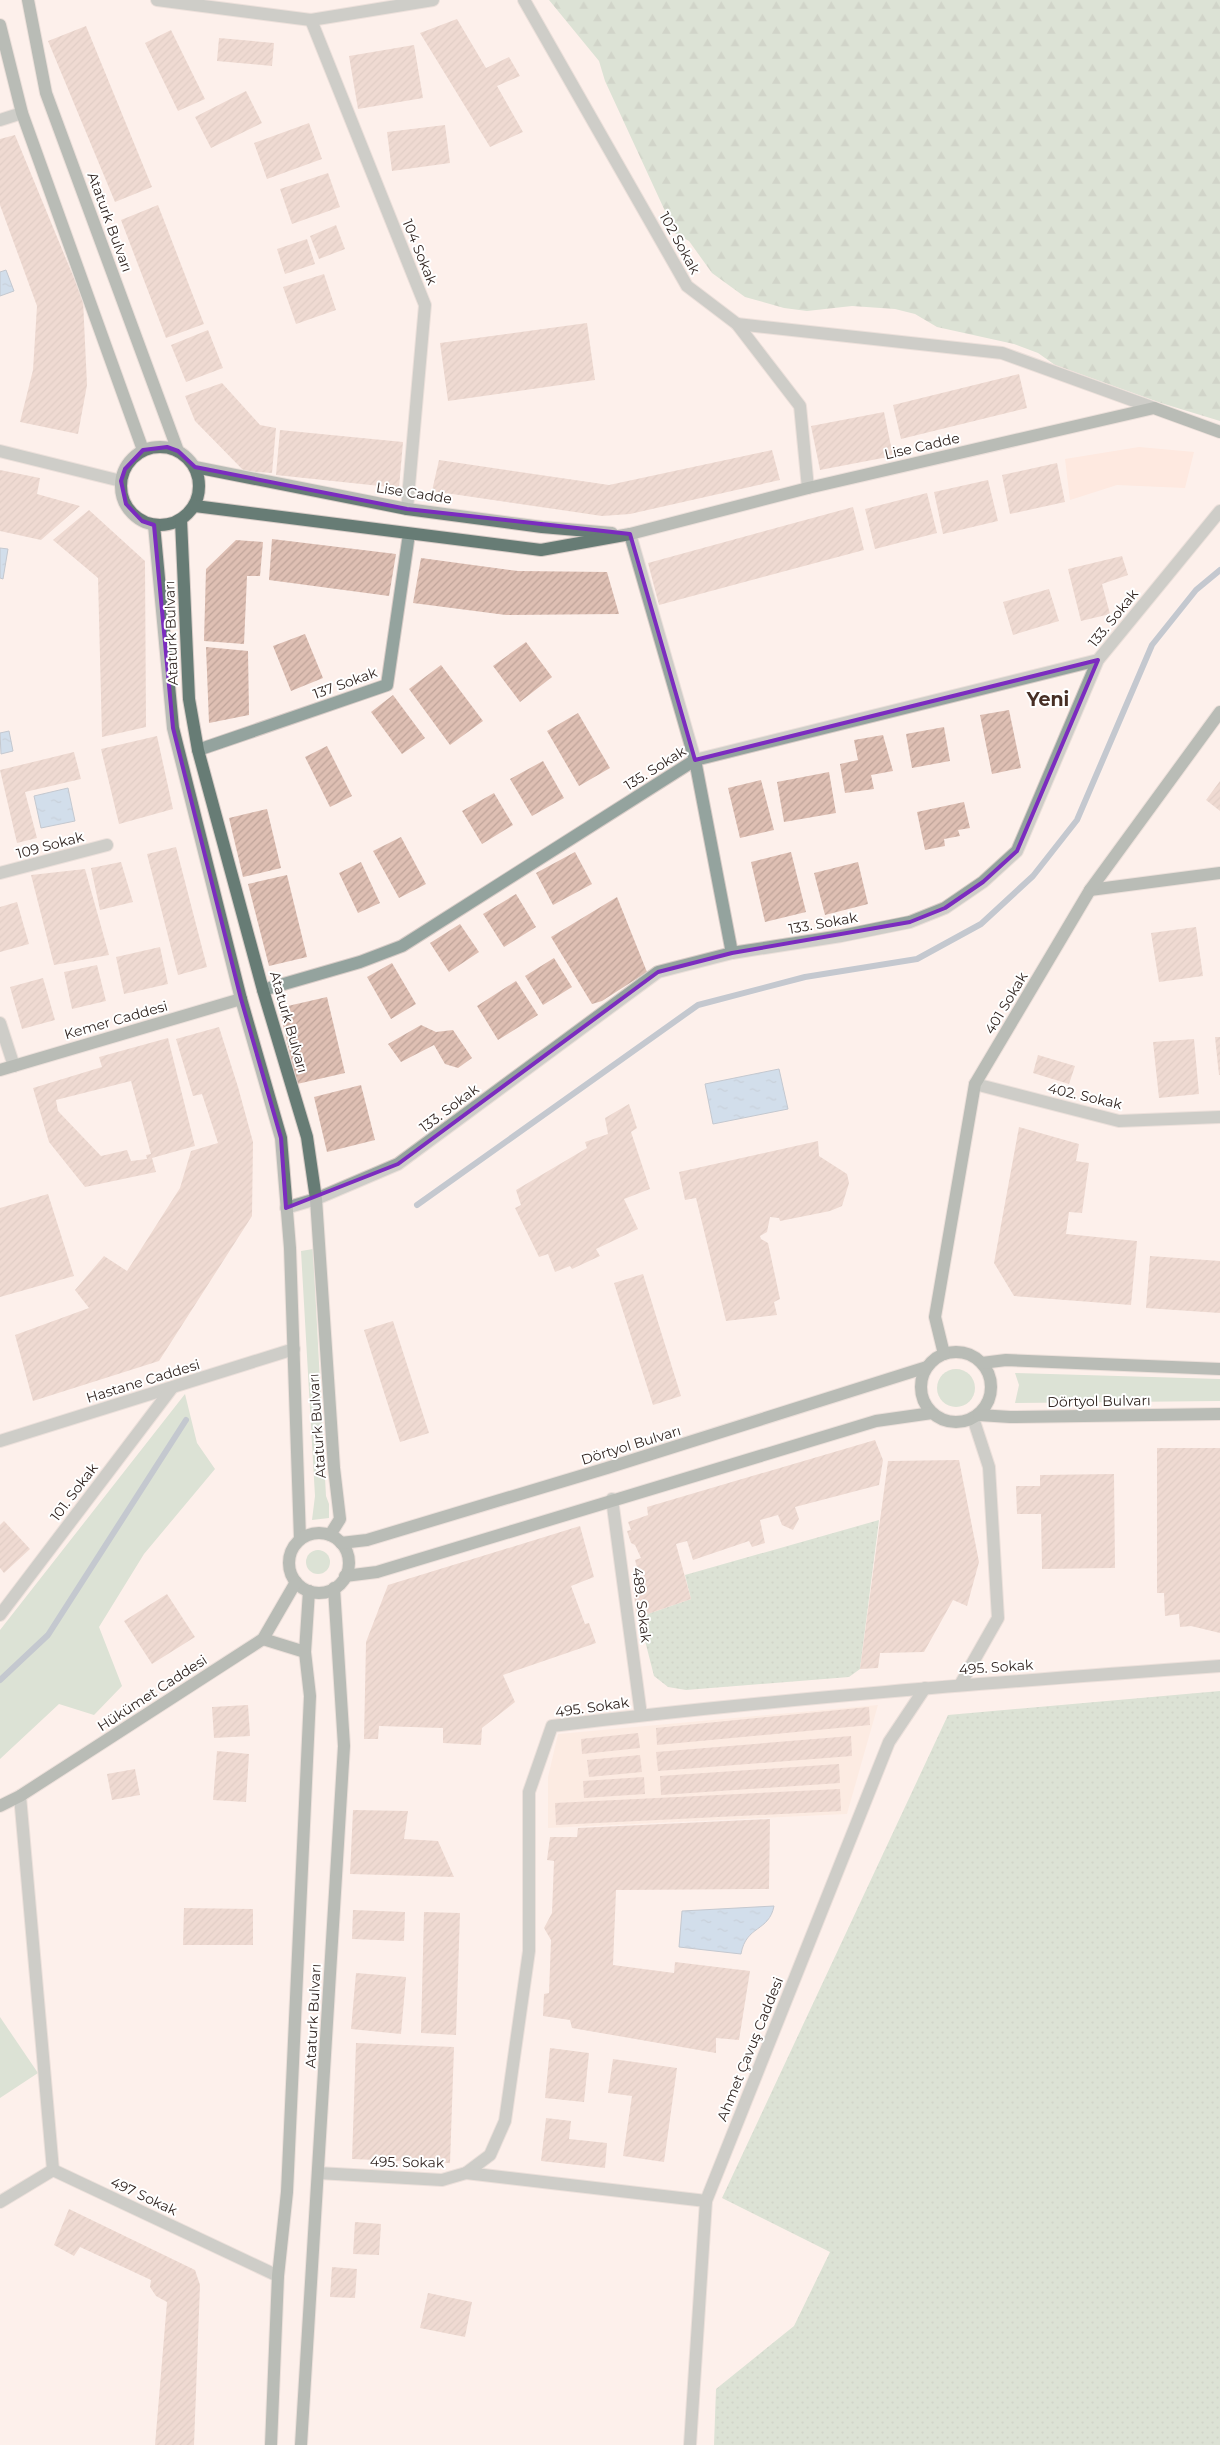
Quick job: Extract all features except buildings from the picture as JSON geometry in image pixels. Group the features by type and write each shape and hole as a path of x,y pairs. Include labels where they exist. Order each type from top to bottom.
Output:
{"main road":[{"name":"Ataturk Bulvarı","path":"28,0 46,94 178,451"},
{"path":"0,25 22,113 144,450"},
{"path":"1154,408 1220,432"},
{"name":"Lise Cadde","path":"195,506 541,550 630,534 808,488 1154,408"},
{"path":"167,447 178,451 188,458 195,467 199,486 195,506 181,520 163,525 142,521 133,514 126,504 121,482 125,469 133,458 144,450 167,447"},
{"name":"Lise Cadde","path":"195,467 407,509 542,527 630,534"},
{"name":"Ataturk Bulvarı","path":"181,520 189,699 198,750 264,990 307,1137 316,1200 334,1468 340,1519 330,1535"},
{"name":"Ataturk Bulvarı","path":"154,524 173,728 241,999 281,1138 294,1349 300,1539"},
{"name":"401 Sokak","path":"944,1354 935,1317 975,1084 1090,890 1220,712"},
{"path":"1090,890 1220,873"},
{"name":"Kemer Caddesi","path":"0,1070 241,999"},
{"path":"963,1353 982,1363 991,1382 991,1393 987,1405 976,1416 950,1422 932,1413 923,1401 920,1387 927,1367 944,1354 963,1353"},
{"path":"982,1363 1006,1360 1220,1369"},
{"name":"Dörtyol Bulvarı","path":"341,1543 367,1540 441,1518 927,1367"},
{"path":"345,1576 377,1572 612,1499 876,1421 932,1413"},
{"name":"Dörtyol Bulvarı","path":"976,1416 1220,1414"},
{"path":"315,1533 330,1535 341,1543 349,1563 345,1576 334,1588 326,1592 309,1591 296,1582 289,1564 294,1546 300,1539 315,1533"},
{"name":"Hükümet Caddesi","path":"0,1806 20,1796 263,1639 296,1582"},
{"name":"Ataturk Bulvarı","path":"302,2445 344,1746 334,1588"},
{"name":"Ataturk Bulvarı","path":"271,2445 278,2276 287,2192 309,1706 305,1652 309,1591"},
{"path":"263,1639 305,1652"}],"street":[{"path":"157,0 310,20 433,0"},
{"name":"102 Sokak","path":"524,0 687,286 737,324 800,406 808,488"},
{"name":"104 Sokak","path":"310,20 425,305 407,509"},
{"path":"0,120 22,113"},
{"path":"737,324 1002,353 1154,408"},
{"path":"0,451 121,482"},
{"name":"133. Sokak","path":"286,1208 316,1200 398,1164 658,972 732,953 842,936 910,922 945,908 984,882 1017,851 1098,660 1220,511"},
{"name":"137 Sokak","path":"198,750 387,685 409,534"},
{"path":"630,534 695,760 732,953"},
{"name":"135. Sokak","path":"264,990 360,962 402,946 695,760 1098,660"},
{"name":"109 Sokak","path":"0,873 107,845"},
{"path":"0,1023 14,1066"},
{"name":"402. Sokak","path":"975,1084 1119,1121 1220,1117"},
{"name":"Hastane Caddesi","path":"1,1437 172,1388 294,1349"},
{"name":"101. Sokak","path":"0,1615 172,1388"},
{"path":"960,1685 998,1618 989,1467 976,1416"},
{"name":"489. Sokak","path":"612,1499 641,1715"},
{"name":"495. Sokak","path":"318,2173 442,2180 466,2173 490,2155 505,2121 529,1950 529,1792 552,1726 641,1715 925,1688 1220,1666"},
{"name":"Ahmet Çavuş Caddesi","path":"690,2445 706,2201 889,1742 925,1688"},
{"path":"0,2202 53,2170 20,1796"},
{"name":"497 Sokak","path":"53,2170 278,2276"},
{"path":"466,2173 706,2201"}],"highlighted area":[{"path":"167,447 178,451 195,467 407,509 630,534 695,760 1098,660 1017,851 983,882 945,908 910,922 732,953 658,972 398,1164 286,1208 281,1138 241,999 173,728 154,525 142,521 126,504 121,481 125,469 143,450"}],"shaded area":[{"path":"1139,447 1194,452 1185,488 1117,485 1070,500 1065,459"},
{"path":"878,1705 847,1814 548,1828 548,1777 558,1734"}],"green space":[{"path":"549,0 1220,0 1220,421 1161,403 1055,365 1038,353 1014,344 937,327 915,314 895,309 852,306 807,311 784,308 745,297 712,273 689,241 671,231 665,211 605,81 599,61"},
{"path":"313,1249 326,1496 329,1504 329,1518 312,1520 315,1496 301,1251"},
{"path":"956,1369 963,1370 969,1375 974,1381 974,1395 969,1401 963,1406 956,1407 949,1406 943,1401 938,1395 937,1388 938,1381 943,1375 949,1370"},
{"path":"1015,1373 1220,1379 1220,1401 1015,1403 1019,1385"},
{"path":"185,1394 197,1443 215,1469 144,1554 99,1627 122,1686 94,1715 59,1704 0,1759 0,1630"},
{"path":"879,1520 860,1669 849,1677 686,1690 668,1687 654,1676 639,1617 691,1599 685,1575"},
{"path":"318,1550 327,1553 330,1562 327,1571 318,1574 309,1571 306,1562 309,1553"},
{"path":"1220,1691 1220,2445 714,2445 716,2389 794,2326 830,2252 722,2198 948,1715"},
{"path":"0,2017 38,2073 0,2098"}],"water":[{"path":"6,270 14,291 0,296 0,272"},
{"path":"0,548 8,549 3,579 0,578"},
{"path":"9,731 13,751 1,754 0,733"},
{"path":"68,788 75,821 41,828 34,796"},
{"path":"779,1069 788,1109 713,1124 705,1084"},
{"path":"774,1906 763,1925 748,1938 741,1954 679,1947 682,1911"}],"waterway":[{"path":"417,1205 698,1005 805,977 917,959 981,924 1033,876 1077,820 1152,645 1196,590 1220,570"},
{"path":"0,1680 48,1635 186,1420"}],"district":[{"name":"Yeni","path":"1048,699"}]}
